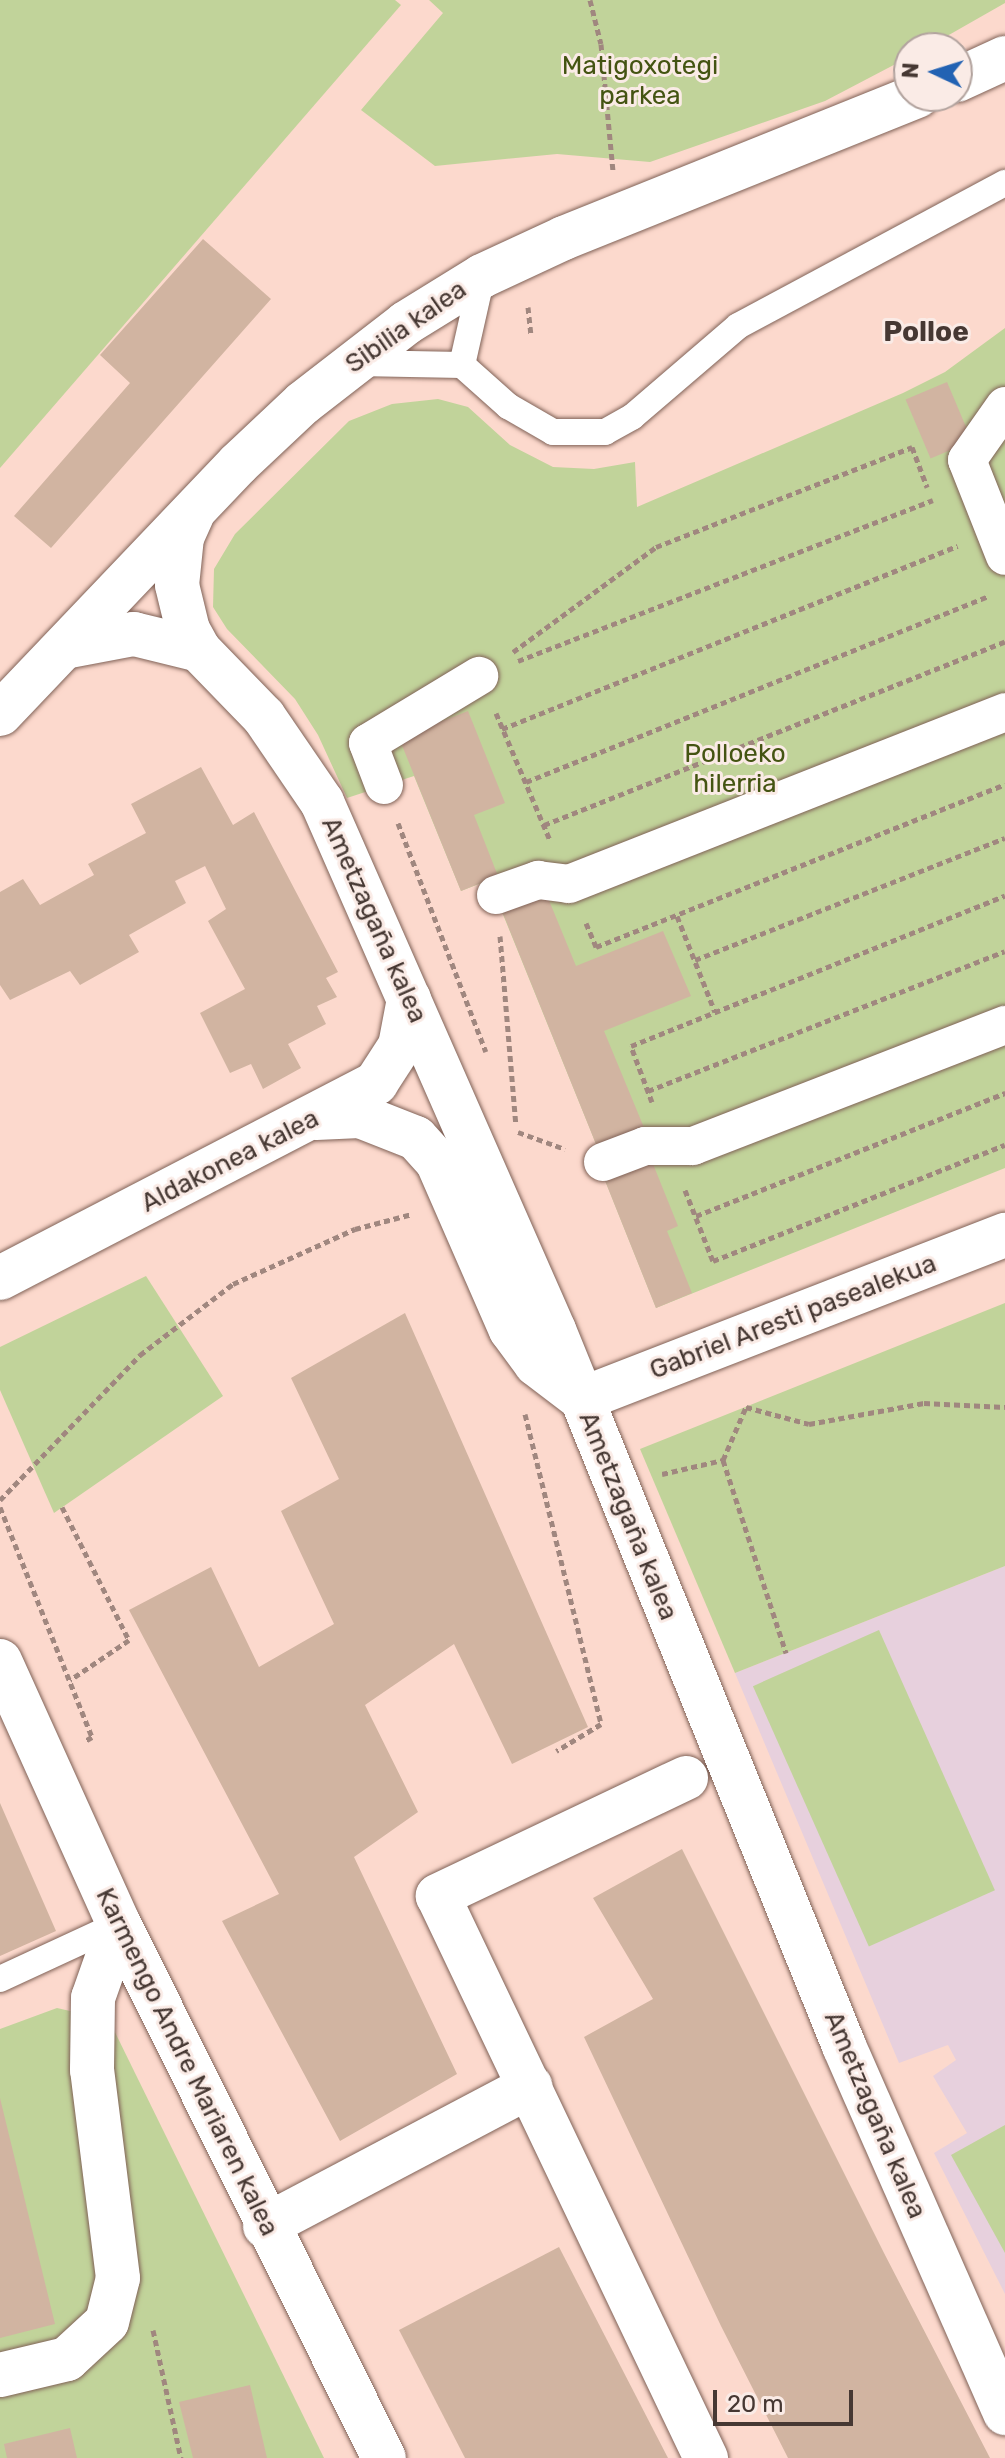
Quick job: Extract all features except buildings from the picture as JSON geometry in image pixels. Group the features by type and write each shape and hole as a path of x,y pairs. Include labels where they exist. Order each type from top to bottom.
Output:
{"street":[{"path":"973,73 1005,58"},
{"name":"Sibilia kalea","path":"0,714 69,646 238,464 353,362 482,276 893,106"},
{"path":"1000,544 967,460 1005,406"},
{"name":"Ametzagaña kalea","path":"192,515 182,537 177,585 188,630 199,650 264,717 315,791 554,1330 844,2046 1005,2413"},
{"path":"69,646 134,634 199,650"},
{"path":"384,785 368,743 479,676"},
{"path":"496,895 538,880 569,884 1005,712"},
{"name":"Aldakonea kalea","path":"0,1278 316,1118 376,1083 390,1066 407,1023 409,999"},
{"path":"603,1162 645,1146 693,1146 1005,1025"},
{"path":"316,1118 360,1116 416,1138 437,1161 511,1330 536,1364 582,1399"},
{"name":"Gabriel Aresti pasealekua","path":"582,1399 1005,1235"},
{"name":"Karmengo Andre Mariaren kalea","path":"0,1661 119,1924 265,2226 384,2458"},
{"path":"686,1778 438,1896 706,2458"},
{"path":"0,2375 67,2359 107,2322 118,2278 92,2070 93,1998 119,1924"},
{"path":"265,2226 530,2086"}],"lane":[{"path":"353,362 462,365 508,406 553,432 605,432 632,417 738,326 1005,183"},
{"path":"462,365 482,276"},
{"path":"0,1979 119,1924"}],"path":[{"path":"590,0 601,44 613,181"},
{"path":"479,676 656,547 912,447 937,512"},
{"path":"479,676 933,500"},
{"path":"947,536 952,548"},
{"path":"502,729 952,548 1000,544"},
{"path":"526,782 990,595"},
{"path":"544,825 1005,642"},
{"path":"479,676 596,947 1005,784"},
{"path":"384,785 489,1060"},
{"path":"695,960 1005,838"},
{"path":"496,895 517,1132"},
{"path":"631,1046 1005,896"},
{"path":"677,916 715,1012"},
{"path":"648,1091 1005,951"},
{"path":"696,1216 1005,1093"},
{"path":"506,1103 517,1132"},
{"path":"509,1136 517,1132 603,1162"},
{"path":"713,1261 1005,1145"},
{"path":"0,1500 140,1355 233,1284 355,1229 455,1200"},
{"path":"786,1653 723,1460 746,1407 809,1424 924,1403 1005,1407"},
{"path":"524,1411 601,1724 556,1751"},
{"path":"648,1477 723,1460"},
{"path":"0,1507 92,1737 45,1761"},
{"path":"62,1507 129,1640 70,1680"},
{"path":"118,2278 148,2307 181,2458"}],"shaded area":[{"path":"1005,1566 1005,2294 934,2153 967,2133 933,2076 956,2060 948,2045 899,2063 735,1673"}],"green space":[{"path":"0,0 395,0 401,5 0,468"},
{"name":"Matigoxotegi parkea","path":"429,0 1005,0 1005,3 954,32 893,32 893,65 825,101 650,162 557,154 435,166 361,110 443,13"},
{"name":"Polloeko hilerria","path":"1005,328 1005,1168 656,1308 604,1178 609,1176 489,880 461,891 414,776 347,798 318,735 295,699 227,629 213,607 214,569 235,534 349,421 392,404 438,399 468,407 510,445 553,467 594,469 635,462 637,507 903,393 945,372"},
{"path":"146,1276 223,1396 54,1513 0,1390 0,1347"},
{"path":"1005,1303 1005,1566 735,1673 640,1449"},
{"path":"879,1630 995,1890 869,1946 753,1686"},
{"path":"57,2008 109,2020 324,2458 0,2458 0,2029"},
{"path":"1005,2125 1005,2253 951,2155"}],"district":[{"name":"Polloe","path":"926,332"}]}
